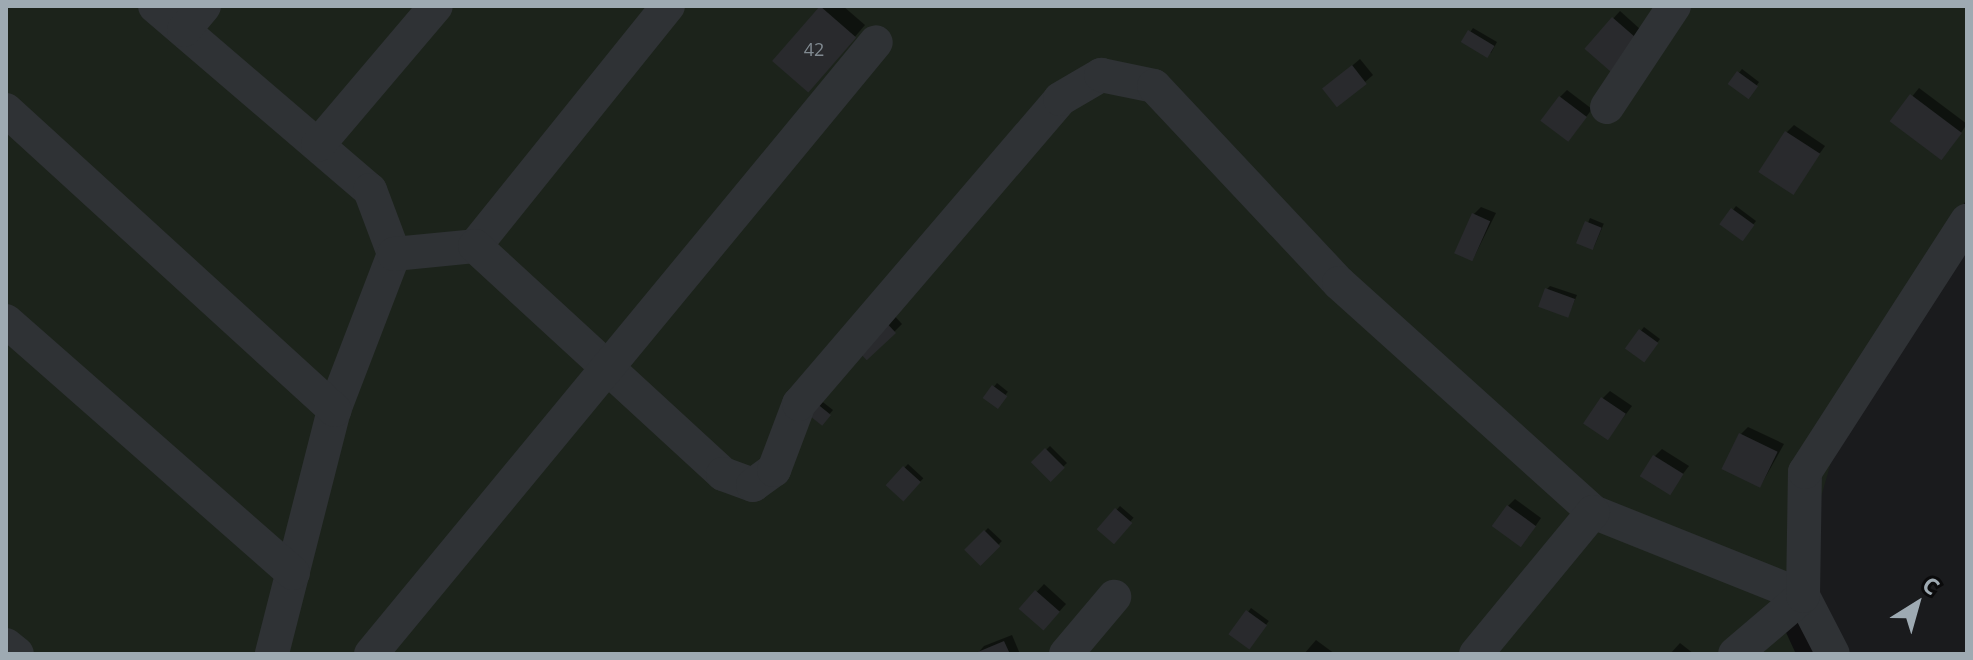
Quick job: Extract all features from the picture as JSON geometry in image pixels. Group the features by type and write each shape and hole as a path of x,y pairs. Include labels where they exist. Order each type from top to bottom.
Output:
{"street":[{"path":"155,6 194,18 318,145 370,190 394,254 334,410 272,654"},
{"path":"318,145 436,6"},
{"path":"394,254 475,246 668,6"},
{"path":"1607,107 1674,6"},
{"path":"371,654 876,42"},
{"path":"475,246 610,364 723,474 753,485 774,470 809,392 1060,99 1101,75 1154,86 1339,283 1593,512 1803,596"},
{"path":"6,110 334,410"},
{"path":"1833,654 1803,596 1805,472 1967,221"},
{"path":"6,321 293,573"},
{"path":"1476,654 1593,512"},
{"path":"1735,654 1803,596"},
{"path":"1066,654 1114,597"},
{"path":"6,645 17,654"}],"shaded area":[{"path":"6,6 1967,6 1967,199 1858,367 1784,628 1796,654 6,654"},
{"path":"1967,235 1967,654 1843,654 1812,596 1817,466"}],"building":[{"path":"820,6 856,37 808,93 772,61"},
{"path":"1612,17 1638,40 1611,72 1584,49"},
{"path":"1468,30 1495,46 1487,58 1461,42"},
{"path":"1352,65 1367,84 1337,107 1322,88"},
{"path":"1737,71 1758,86 1749,99 1728,84"},
{"path":"1910,94 1962,133 1941,160 1890,121"},
{"path":"1559,96 1587,117 1568,142 1540,121"},
{"path":"1785,131 1820,154 1794,195 1758,172"},
{"path":"1731,208 1754,225 1743,241 1719,224"},
{"path":"1472,213 1490,221 1472,261 1454,253"},
{"path":"1585,221 1602,228 1593,250 1576,243"},
{"path":"1545,288 1575,299 1568,318 1538,307"},
{"path":"881,317 896,333 867,360 852,344"},
{"path":"1639,329 1658,343 1644,363 1625,348"},
{"path":"992,385 1007,396 998,409 983,398"},
{"path":"1601,397 1626,414 1608,440 1583,424"},
{"path":"810,398 831,415 822,426 801,409"},
{"path":"1739,433 1778,452 1760,488 1721,469"},
{"path":"1045,448 1065,468 1051,482 1031,462"},
{"path":"1653,455 1684,474 1670,495 1640,476"},
{"path":"903,466 921,482 903,501 886,485"},
{"path":"1507,505 1536,526 1521,547 1492,526"},
{"path":"1115,508 1132,523 1114,544 1097,529"},
{"path":"984,530 1000,546 980,566 964,550"},
{"path":"1035,590 1060,612 1044,631 1019,609"},
{"path":"1246,610 1267,625 1249,650 1228,634"},
{"path":"1004,641 1010,654 973,654"}]}
